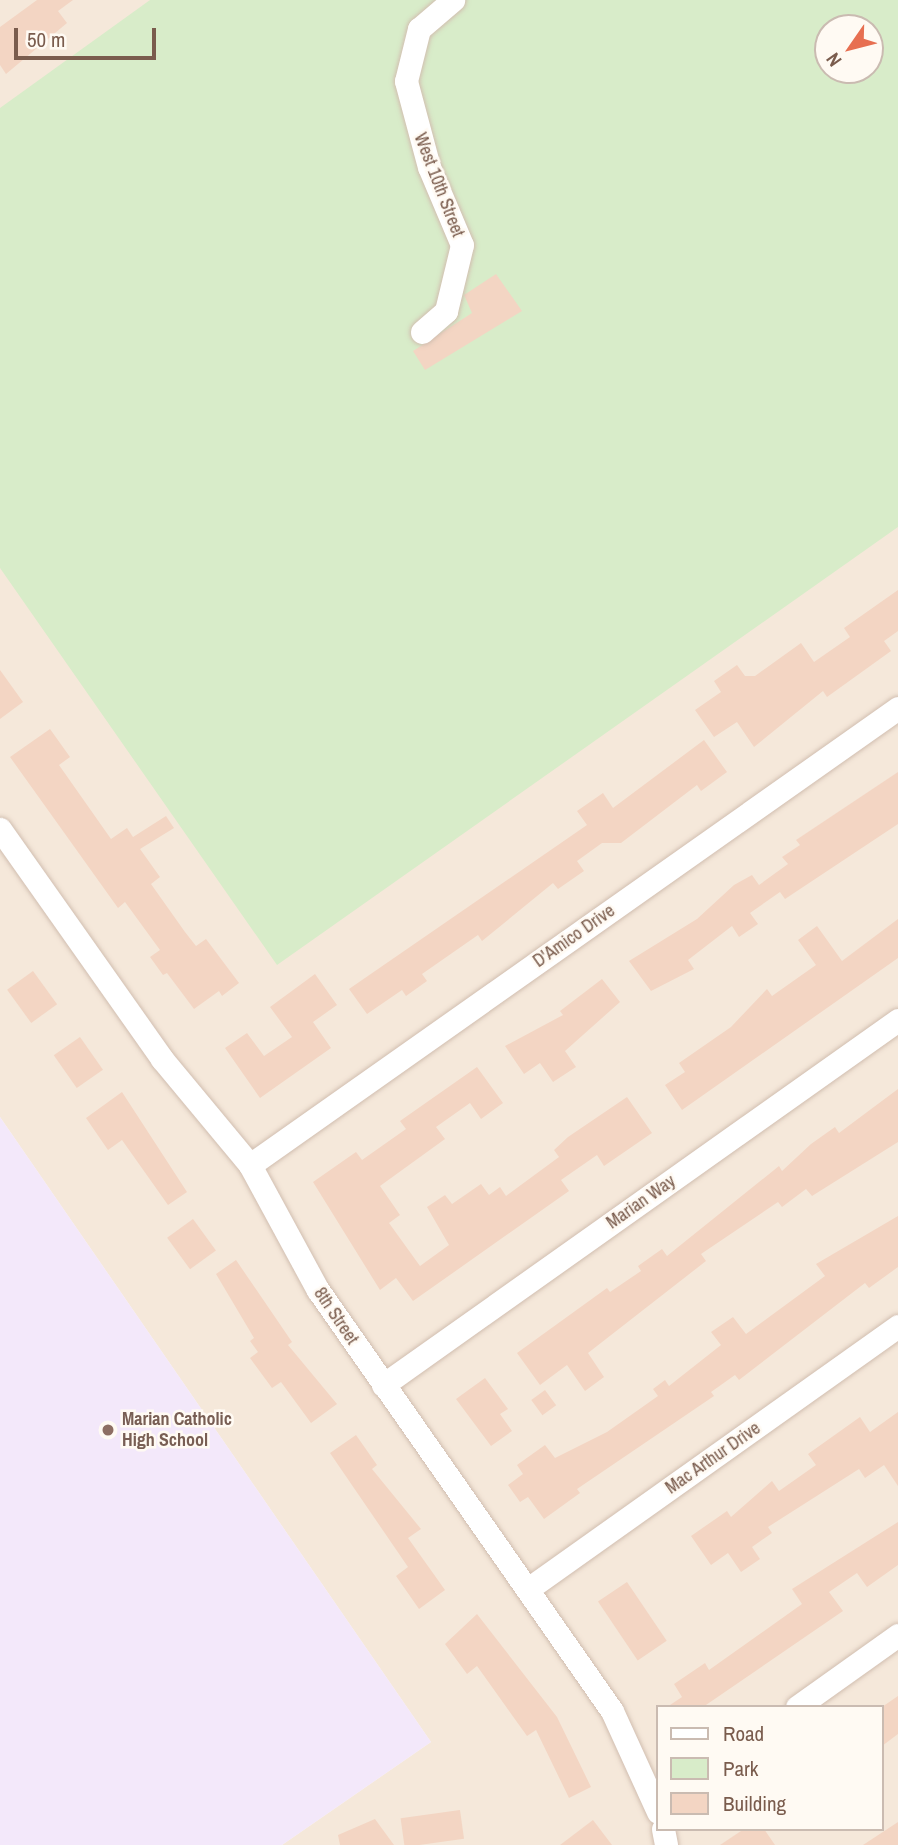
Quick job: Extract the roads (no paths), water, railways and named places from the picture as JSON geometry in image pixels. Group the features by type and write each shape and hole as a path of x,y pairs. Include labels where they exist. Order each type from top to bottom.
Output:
{"street":[{"name":"West 10th Street","path":"422,332 446,311 462,244 429,167 406,81 419,29 453,0"},
{"name":"D'Amico Drive","path":"250,1165 898,708"},
{"name":"8th Street","path":"0,828 162,1059 250,1165 302,1265 612,1711 656,1802"},
{"name":"Marian Way","path":"383,1385 898,1020"},
{"name":"Mac Arthur Drive","path":"528,1589 898,1326"},
{"path":"800,1705 898,1635"}],"place":[{"name":"Marian Catholic High School","path":"108,1430"}]}
